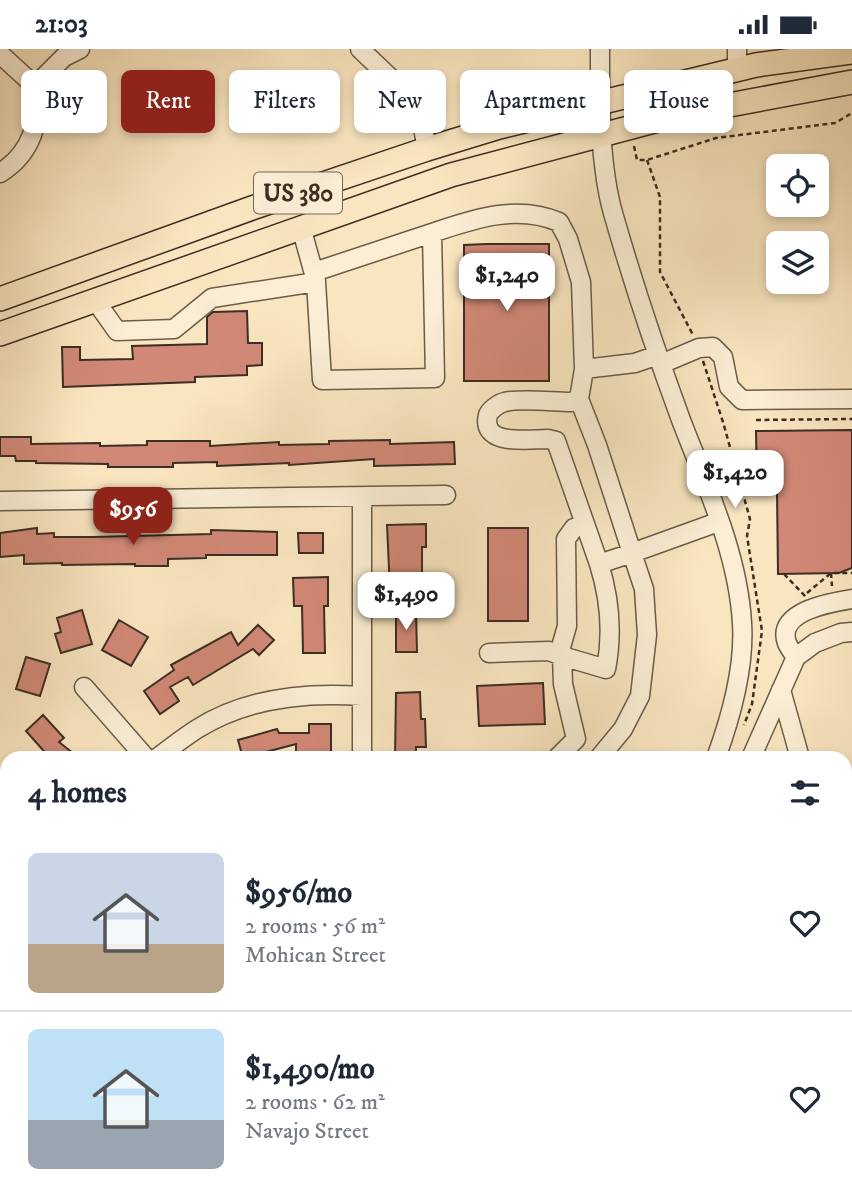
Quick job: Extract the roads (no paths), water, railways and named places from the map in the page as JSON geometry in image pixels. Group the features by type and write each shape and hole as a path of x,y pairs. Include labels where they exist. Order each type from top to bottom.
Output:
{"main road":[{"name":"US 380","path":"610,98 737,59 852,52"},
{"name":"US 380","path":"0,334 451,175 681,114 852,82"},
{"name":"US 380","path":"0,299 252,208 479,133"}],"street":[{"path":"51,70 64,57 80,49"},
{"path":"360,49 401,88 423,128 427,149"},
{"path":"600,49 600,70"},
{"path":"0,54 21,73"},
{"path":"0,173 31,143 33,133"},
{"path":"603,134 612,210 659,359 736,580 742,624 741,656 728,725 719,751"},
{"path":"95,300 117,331 174,329 212,298 315,277 487,215 532,213 559,222 568,239 581,282 584,369 579,399 597,445 644,589 647,635 640,696 623,729 605,751"},
{"path":"301,227 315,277 322,380 435,378 432,233"},
{"path":"584,369 659,359 713,347 723,357 729,387 742,400 852,399"},
{"path":"489,653 549,651 606,669 610,647 609,601 599,564 556,442 548,439 498,438 490,432 488,416 505,402 571,402 579,399"},
{"path":"0,501 446,495"},
{"path":"362,497 362,751"},
{"path":"599,564 718,522"},
{"path":"583,751 576,739 563,684 561,647 567,627 566,539 575,528 585,525"},
{"path":"796,657 786,641 787,627 810,601 821,603 852,599"},
{"path":"754,751 796,657 815,643 841,633 852,632"},
{"path":"85,687 140,751"},
{"path":"781,690 798,751"},
{"path":"168,751 214,720 264,702 307,695 362,695"},
{"path":"564,751 576,739"}]}
